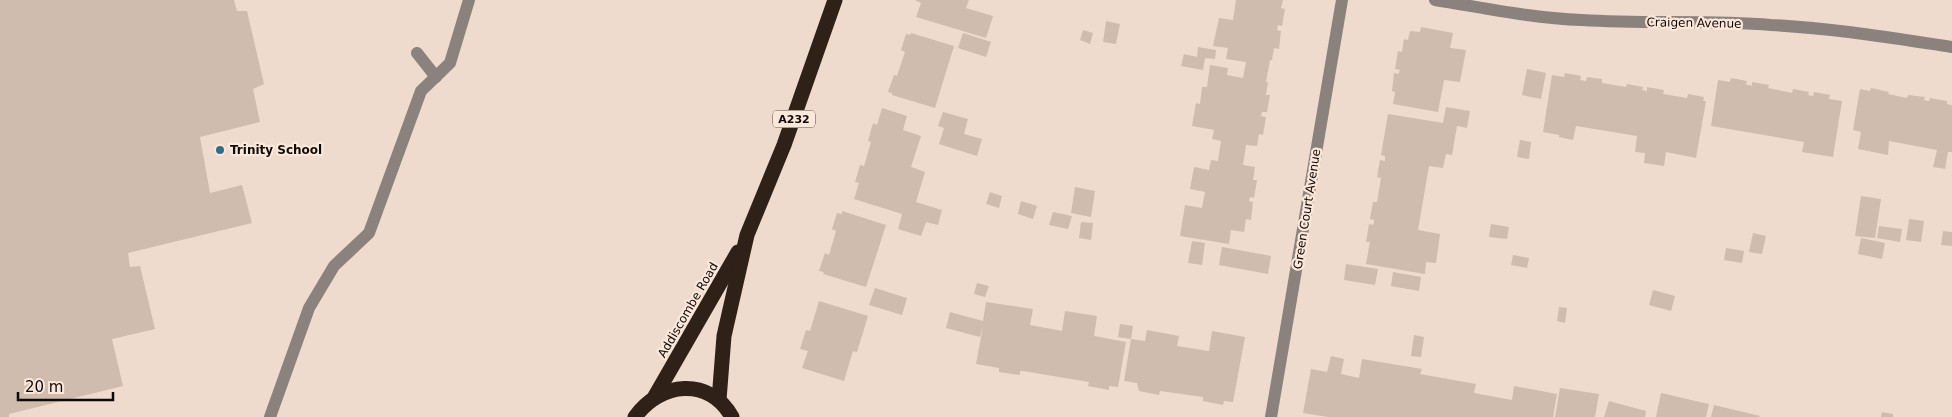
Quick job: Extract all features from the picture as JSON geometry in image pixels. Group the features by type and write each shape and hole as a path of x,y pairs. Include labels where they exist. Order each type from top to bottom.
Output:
{"highway":[{"name":"Addiscombe Road","path":"654,398 747,236 784,145 835,0"},
{"name":"Addiscombe Road","path":"719,400 724,336 747,236"},
{"path":"635,417 644,405 654,398 674,389 692,388 706,392 719,400 732,417"}],"street":[{"path":"270,417 308,308 334,266 369,233 421,90 450,63 469,0"},
{"name":"Green Court Avenue","path":"1271,417 1342,0"},
{"name":"Craigen Avenue","path":"1435,0 1517,14 1567,19 1765,24 1805,27 1952,47"},
{"path":"416,52 436,77"}],"building":[{"path":"0,0 234,0 237,11 247,11 264,84 253,89 260,122 200,137 210,193 242,185 252,223 128,253 130,267 140,266 155,329 112,339 123,386 9,414 9,417 0,417"},
{"path":"915,0 969,0 966,8 993,16 986,38 916,17 921,3"},
{"path":"1236,0 1283,0 1281,8 1285,9 1282,26 1278,25 1277,30 1281,31 1279,49 1274,48 1266,82 1268,82 1266,95 1270,95 1267,112 1262,112 1261,116 1266,117 1263,135 1259,134 1257,146 1246,145 1243,165 1255,167 1253,180 1257,180 1254,198 1250,197 1249,201 1253,202 1251,220 1246,219 1244,232 1231,230 1229,244 1180,236 1185,205 1202,208 1205,192 1190,189 1194,167 1209,170 1211,160 1218,161 1221,141 1212,139 1214,130 1192,126 1196,103 1200,104 1202,87 1207,87 1210,65 1228,68 1227,75 1243,78 1246,62 1226,59 1228,48 1213,46 1219,18 1233,20"},
{"path":"1106,21 1120,24 1116,44 1103,42"},
{"path":"1421,27 1453,33 1450,48 1466,50 1460,82 1444,80 1438,112 1393,104 1395,92 1392,91 1394,73 1399,74 1400,70 1395,69 1398,51 1402,52 1404,39 1408,40 1410,31 1420,32"},
{"path":"1083,30 1093,33 1090,44 1080,40"},
{"path":"911,33 954,46 935,108 892,95 892,93 888,92 894,75 897,76 905,52 901,50 906,34 910,35"},
{"path":"963,33 991,42 986,57 958,48"},
{"path":"1198,47 1216,50 1215,59 1205,58 1203,70 1181,66 1184,54 1197,57"},
{"path":"1527,69 1546,73 1541,99 1522,95"},
{"path":"1565,73 1581,76 1580,80 1586,81 1587,77 1602,79 1602,83 1626,87 1627,84 1643,87 1642,90 1647,91 1647,87 1664,90 1663,94 1687,98 1688,94 1704,97 1703,101 1706,101 1696,158 1666,152 1664,166 1644,163 1645,153 1635,152 1637,136 1576,126 1573,140 1543,132 1552,75 1564,77"},
{"path":"1731,78 1747,81 1746,85 1752,86 1752,82 1769,85 1768,88 1792,93 1793,89 1809,92 1808,95 1813,96 1814,92 1830,95 1829,99 1842,101 1833,157 1802,152 1804,142 1711,126 1718,80 1730,82"},
{"path":"1871,88 1907,98 1908,95 1925,97 1924,100 1929,101 1930,98 1947,101 1947,104 1952,105 1952,152 1948,152 1945,169 1933,167 1937,150 1889,141 1888,155 1858,149 1861,132 1853,130 1860,89 1870,91"},
{"path":"1446,107 1470,111 1467,128 1457,126 1452,155 1446,154 1443,168 1429,166 1418,230 1440,234 1436,263 1426,262 1425,274 1366,264 1370,242 1366,242 1369,224 1373,225 1374,223 1374,220 1370,219 1373,202 1377,202 1381,178 1377,177 1380,160 1385,161 1385,156 1381,155 1388,114 1443,123"},
{"path":"882,108 907,116 903,130 921,136 911,167 925,172 916,202 942,210 938,225 926,222 921,236 898,229 902,214 854,199 859,183 855,182 860,165 864,166 871,142 868,141 873,123 877,125"},
{"path":"943,112 968,119 964,134 982,139 977,156 939,144 944,128 938,126"},
{"path":"1520,140 1531,142 1529,159 1517,157"},
{"path":"1075,187 1095,191 1091,217 1071,213"},
{"path":"990,192 1002,196 999,208 986,204"},
{"path":"1861,196 1881,199 1875,238 1855,236"},
{"path":"1021,201 1037,206 1033,219 1018,214"},
{"path":"842,211 886,225 866,287 823,274 824,272 819,271 825,253 829,255 836,231 832,229 837,213 842,214"},
{"path":"1053,212 1072,216 1068,229 1049,225"},
{"path":"1909,219 1924,221 1921,242 1906,240"},
{"path":"1081,222 1093,223 1091,240 1079,238"},
{"path":"1491,224 1509,227 1507,239 1489,237"},
{"path":"1879,226 1902,229 1900,242 1877,238"},
{"path":"1943,231 1952,232 1952,246 1941,245"},
{"path":"1753,233 1766,236 1762,254 1749,252"},
{"path":"1861,238 1885,243 1882,259 1858,254"},
{"path":"1192,241 1205,243 1202,265 1188,263"},
{"path":"1222,247 1271,256 1268,274 1219,265"},
{"path":"1726,248 1744,251 1742,263 1724,260"},
{"path":"1513,255 1529,258 1527,268 1511,265"},
{"path":"1346,264 1378,269 1375,285 1344,280"},
{"path":"1393,272 1421,277 1419,291 1391,286"},
{"path":"977,283 989,286 985,297 974,294"},
{"path":"875,288 907,298 902,315 869,305"},
{"path":"1653,290 1675,296 1671,311 1649,305"},
{"path":"819,301 868,316 857,352 853,351 844,381 802,368 808,351 800,349 806,330 810,331"},
{"path":"986,302 1033,309 1030,325 1062,331 1065,311 1097,316 1094,336 1126,342 1118,387 1109,386 1109,390 1088,386 1089,382 1023,371 1020,371 1020,375 999,372 999,368 976,364 983,326 980,337 946,328 950,312 983,321"},
{"path":"1559,307 1567,308 1565,323 1557,321"},
{"path":"1120,324 1133,326 1131,339 1118,337"},
{"path":"1147,330 1179,336 1177,346 1209,351 1212,331 1245,337 1233,402 1224,401 1223,405 1203,401 1203,397 1160,391 1159,395 1139,391 1137,383 1124,381 1131,339 1145,341"},
{"path":"1414,335 1424,337 1421,357 1411,356"},
{"path":"1331,356 1344,359 1341,374 1359,378 1362,359 1422,369 1420,374 1476,384 1474,393 1512,400 1514,386 1557,394 1553,417 1328,417 1303,413 1311,369 1327,372"},
{"path":"1560,388 1599,394 1595,417 1555,417"},
{"path":"1661,393 1709,404 1706,417 1656,417"},
{"path":"1609,401 1646,411 1645,417 1604,417"},
{"path":"1714,405 1760,416 1711,417"},
{"path":"1882,412 1893,414 1893,417 1881,417"}],"place":[{"name":"Trinity School","path":"220,150"}]}
